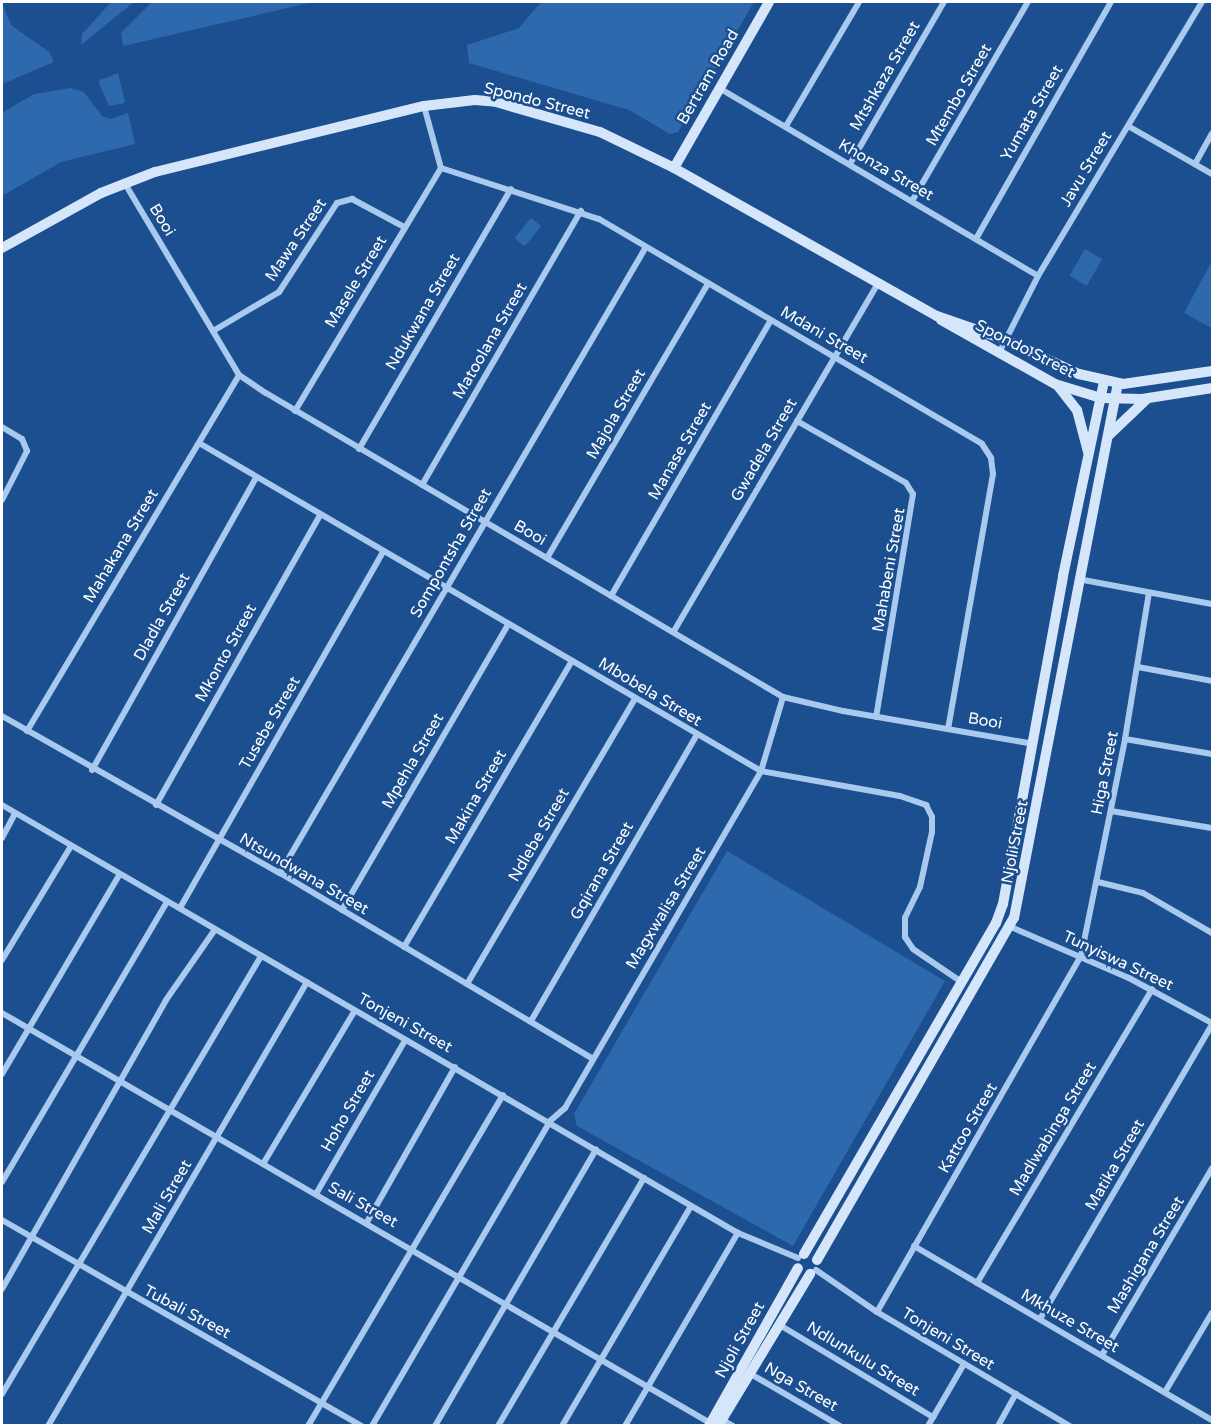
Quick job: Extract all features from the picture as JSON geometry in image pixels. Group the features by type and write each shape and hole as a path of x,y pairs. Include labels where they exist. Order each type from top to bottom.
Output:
{"main road":[{"name":"Bertram Road","path":"674,168 770,2"},
{"name":"Spondo Street","path":"2,248 124,182 185,162 451,100 496,102 600,132 674,168 1055,384 1115,400 1148,398 1212,388"},
{"name":"Spondo Street","path":"937,316 1006,340 1056,366 1104,381 1118,383 1158,381 1212,371"},
{"name":"Njoli Street","path":"714,1423 800,1260 1003,904 1104,381"},
{"name":"Njoli Street","path":"714,1423 749,1373 814,1268 1011,927 1025,873 1078,579 1118,383"},
{"path":"1055,384 1077,410 1089,455"},
{"path":"1107,437 1148,398"},
{"path":"800,1260 814,1268"},
{"path":"800,1260 814,1268"}],"street":[{"path":"786,126 859,2"},
{"name":"Mtshkaza Street","path":"850,164 944,2"},
{"name":"Mtembo Street","path":"912,201 1028,2"},
{"name":"Yumata Street","path":"977,237 1111,2"},
{"name":"Javu Street","path":"999,354 1038,276 1201,2"},
{"name":"Khonza Street","path":"719,88 977,237 1038,276"},
{"path":"424,106 441,168"},
{"path":"1128,126 1212,174"},
{"path":"1195,164 1212,133"},
{"name":"Mdani Street","path":"441,168 581,211 982,444 994,466 948,729"},
{"name":"Masele Street","path":"295,411 441,168"},
{"name":"Booi","path":"124,182 238,375 295,411 674,631 783,697 876,717 1034,744"},
{"name":"Ndukwana Street","path":"359,448 511,189"},
{"name":"Mawa Street","path":"213,331 279,292 337,203 352,199 360,201 404,227"},
{"name":"Matoolana Street","path":"422,485 581,211"},
{"name":"Sompontsha Street","path":"280,873 646,247"},
{"name":"Gwadela Street","path":"674,631 833,356 878,283"},
{"name":"Majola Street","path":"547,558 708,284"},
{"name":"Manase Street","path":"611,596 771,320"},
{"name":"Mahakana Street","path":"27,731 238,375"},
{"name":"Mahabeni Street","path":"797,421 906,483 914,494 876,717"},
{"path":"2,426 22,439 27,451 2,501"},
{"name":"Mbobela Street","path":"199,443 696,736 761,771 900,796 926,805 932,816 932,832 920,887 906,918 905,937 913,949 960,981"},
{"name":"Dladla Street","path":"92,770 256,478"},
{"name":"Mkonto Street","path":"156,805 320,515"},
{"name":"Tusebe Street","path":"180,908 383,552"},
{"path":"1078,579 1212,604"},
{"name":"Higa Street","path":"1081,957 1098,882 1125,739 1149,593"},
{"name":"Mpehla Street","path":"342,910 508,625"},
{"name":"Makina Street","path":"404,947 572,661"},
{"path":"1138,667 1212,681"},
{"name":"Magxwalisa Street","path":"372,1425 550,1121 565,1108 761,771 783,697"},
{"name":"Ndlebe Street","path":"467,984 634,699"},
{"name":"Ntsundwana Street","path":"2,716 92,770 280,873 592,1058"},
{"name":"Gqirana Street","path":"531,1020 696,736"},
{"path":"1125,739 1212,754"},
{"name":"Tonjeni Street","path":"2,805 119,875 180,908 260,958 307,982 404,1042 455,1067 550,1121 738,1233 800,1260"},
{"path":"1111,811 1212,828"},
{"path":"2,838 15,814"},
{"path":"2,960 70,846"},
{"path":"2,1074 119,875"},
{"path":"1098,882 1143,893 1212,933"},
{"path":"2,1182 74,1053 167,902"},
{"name":"Tunyiswa Street","path":"1011,927 1152,989 1212,1024"},
{"path":"2,1289 166,1000 214,931"},
{"name":"Kattoo Street","path":"877,1312 1081,957"},
{"path":"2,1394 169,1108 260,958"},
{"name":"Mali Street","path":"48,1425 307,982"},
{"name":"Madlwabinga Street","path":"977,1283 1152,989"},
{"name":"Sali Street","path":"2,1012 460,1276 647,1388 714,1423 732,1425"},
{"path":"263,1164 354,1012"},
{"name":"Matika Street","path":"1040,1319 1212,1024"},
{"name":"Hoho Street","path":"316,1194 404,1042"},
{"path":"366,1222 455,1067"},
{"path":"308,1425 502,1095"},
{"path":"435,1425 508,1304 596,1149"},
{"name":"Mashigana Street","path":"1102,1355 1212,1168"},
{"path":"498,1425 644,1178"},
{"path":"562,1425 691,1206"},
{"name":"Tubali Street","path":"2,1220 126,1295 362,1425"},
{"path":"625,1425 738,1233"},
{"name":"Mkhuze Street","path":"914,1246 1212,1420"},
{"name":"Tonjeni Street","path":"814,1268 877,1312 1061,1423 1070,1425"},
{"path":"1165,1392 1212,1313"},
{"name":"Ndlunkulu Street","path":"778,1324 933,1417"},
{"path":"928,1425 964,1364"},
{"name":"Nga Street","path":"749,1373 840,1425"},
{"path":"998,1425 1016,1394"}],"shaded area":[{"path":"111,2 134,2 81,45 82,34"},
{"path":"152,2 313,2 123,46 121,33"},
{"path":"541,2 754,2 678,132 670,134 629,110 469,63 467,45 519,28"},
{"path":"2,3 11,25 49,52 54,62 2,84"},
{"path":"118,73 125,103 109,106 98,81"},
{"path":"71,88 84,92 102,116 110,119 128,113 135,144 61,162 2,196 2,113 34,94"},
{"path":"531,218 541,226 525,246 515,238"},
{"path":"1085,249 1102,259 1087,286 1070,276"},
{"path":"1212,261 1212,328 1184,313"},
{"path":"727,851 945,981 793,1246 577,1126 574,1114"}]}
